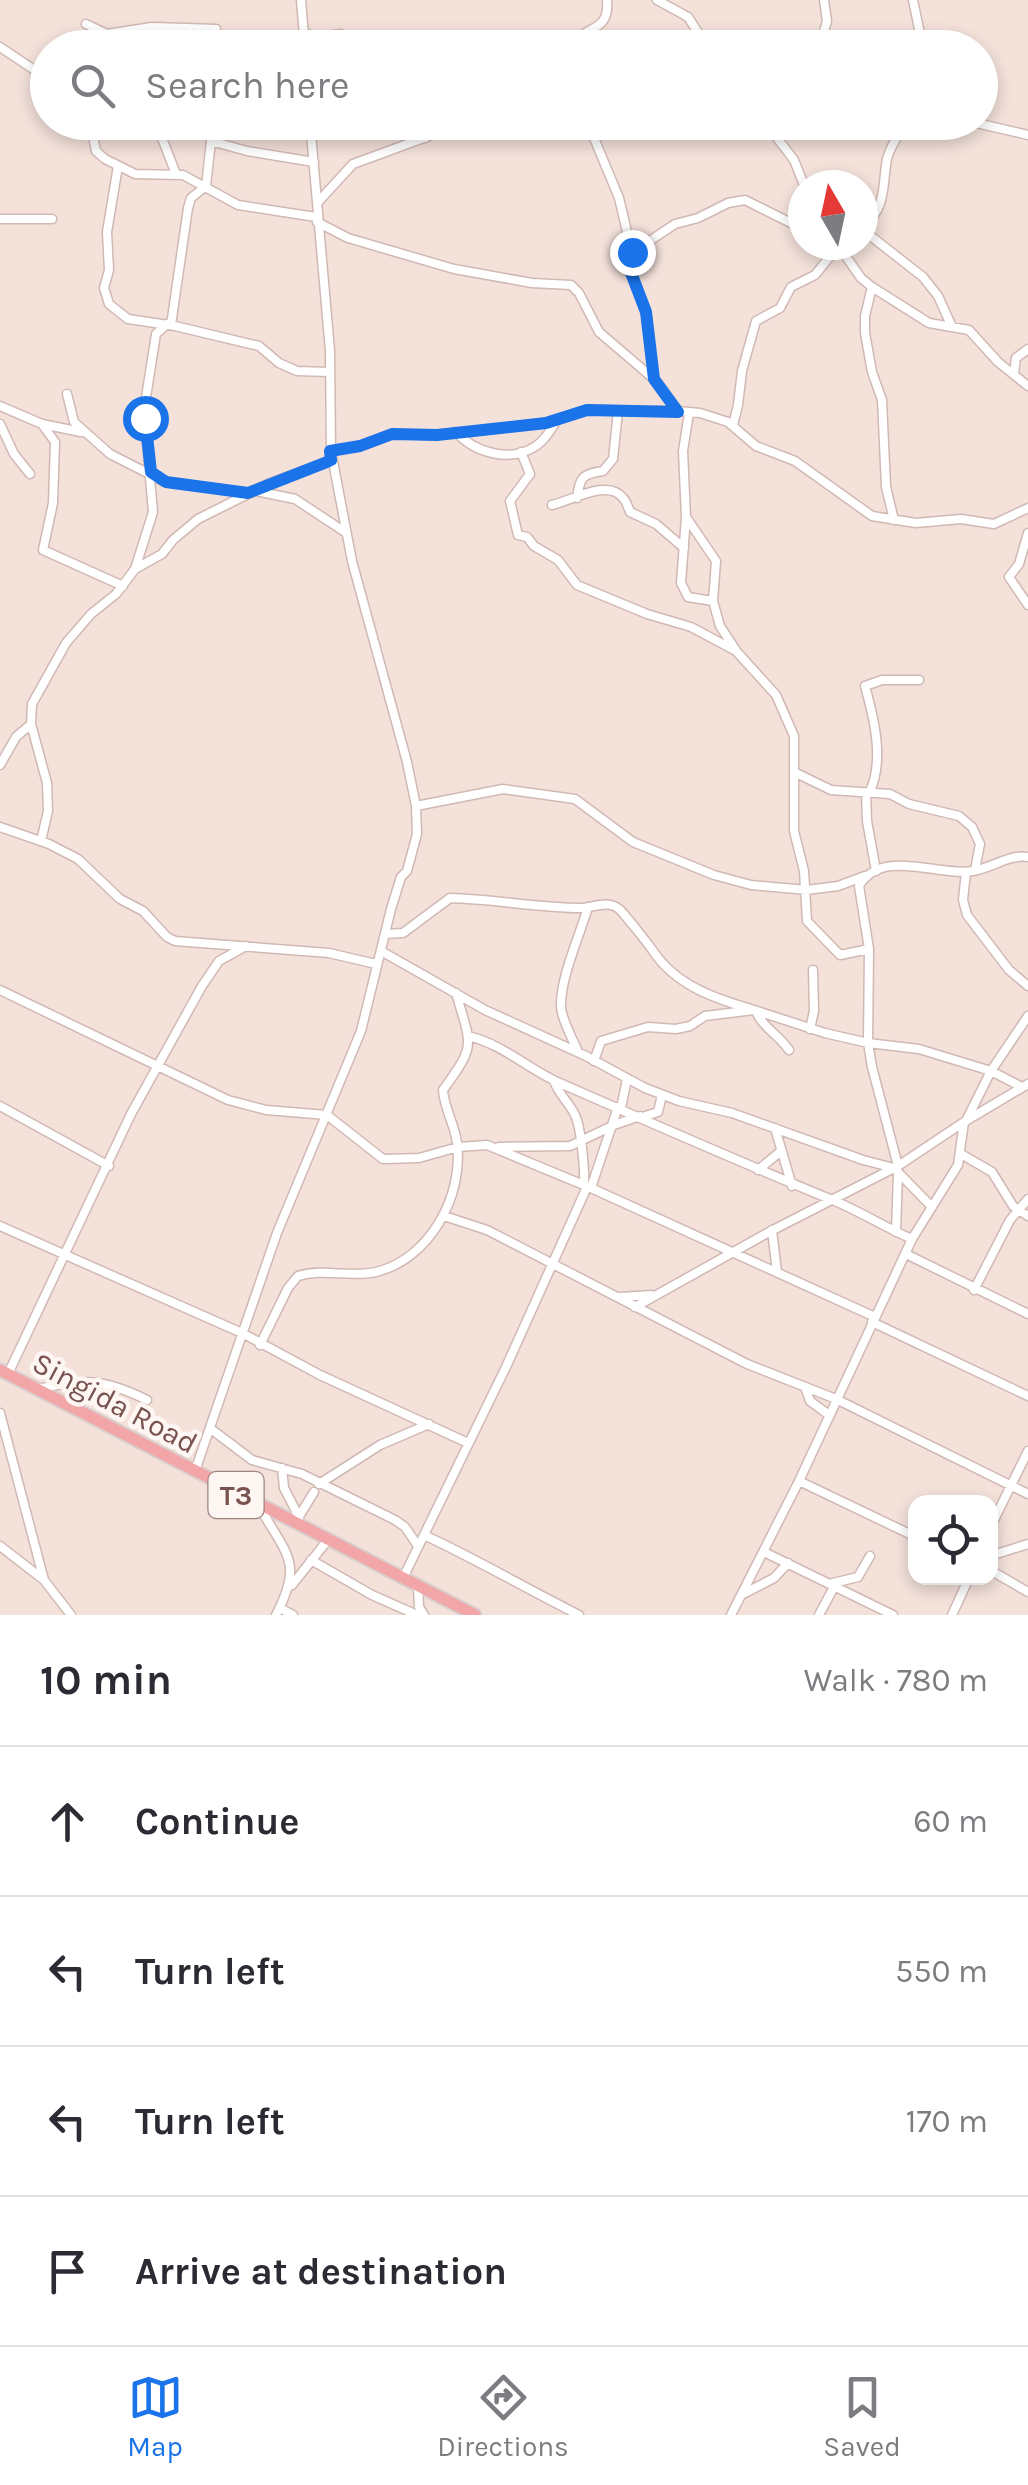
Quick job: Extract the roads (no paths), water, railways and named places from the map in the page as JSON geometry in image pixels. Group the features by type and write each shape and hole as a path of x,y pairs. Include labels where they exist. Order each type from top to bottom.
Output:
{"highway":[{"name":"Singida Road","path":"4,1372 259,1506 297,1521 453,1609 475,1615"}],"street":[{"path":"302,0 303,30"},
{"path":"592,30 602,25 608,0"},
{"path":"658,0 688,17 696,30"},
{"path":"824,0 828,20 825,30"},
{"path":"913,0 919,30"},
{"path":"86,24 99,30"},
{"path":"133,30 216,30"},
{"path":"0,47 30,67"},
{"path":"998,128 1028,135"},
{"path":"94,140 96,151 135,174 188,176 238,205 317,219 348,238 454,268 532,283 571,285 579,292 599,332 654,379 678,412"},
{"path":"162,140 176,174"},
{"path":"135,569 162,554 198,519 251,492 331,460 330,372 312,140"},
{"path":"318,202 353,164 419,140"},
{"path":"595,140 620,198 632,258 630,270 646,312 654,379"},
{"path":"779,140 798,170"},
{"path":"878,212 886,190 887,160 897,140"},
{"path":"41,842 47,818 47,783 32,724 32,701 59,652 135,569 152,512 144,410 154,340 169,324 188,208 191,198 206,186 211,141 314,162"},
{"path":"118,166 107,232 108,270 104,288 109,304 128,319 169,324 258,346 297,371 330,372"},
{"path":"632,258 644,244 674,224 698,218 734,200 745,200 788,221"},
{"path":"0,218 52,219"},
{"path":"878,240 922,277 938,296 952,326"},
{"path":"732,424 756,321 780,308 791,287 815,275 827,260"},
{"path":"849,260 872,287 929,323 969,330 998,362 1028,386"},
{"path":"872,287 865,333 882,400 886,487 894,520"},
{"path":"1014,373 1016,358 1028,349"},
{"path":"67,394 74,422 85,433 110,454 166,482 294,499 345,532"},
{"path":"3,409 42,424 85,433"},
{"path":"578,498 580,478 604,470 613,459 618,410"},
{"path":"330,451 360,446 392,434 456,432 558,419 576,412 678,412 715,417 732,424 756,446 795,462 863,512 923,523 960,520 994,524 1028,508"},
{"path":"690,413 682,463 686,517 682,590 694,600 713,600"},
{"path":"456,432 483,452 522,452 544,439 558,419"},
{"path":"0,424 14,454 30,474"},
{"path":"42,424 56,442 54,503 43,550 123,586"},
{"path":"194,1472 277,1232 360,1031 401,877 408,871 417,834 416,806 385,674 345,532 330,451"},
{"path":"522,452 530,474 510,501 518,535 527,537 534,546 558,560 577,585 691,627 737,652"},
{"path":"552,505 599,490 620,495 630,512 656,524 684,548"},
{"path":"686,517 714,556 713,600 720,626 737,652 776,695 794,736 794,832 807,890 809,925 840,955 868,948"},
{"path":"1028,532 1019,564 1009,577 1028,604"},
{"path":"876,871 867,820 868,793 877,762 865,686 882,680 919,680"},
{"path":"0,765 16,737 32,724"},
{"path":"794,772 823,788 890,794 909,804 959,816 972,826 979,840 980,857 970,871 963,900 967,915 1009,970 1028,986"},
{"path":"416,806 504,790 576,799 633,842 714,875 751,885 789,889 832,887 876,871 929,866 970,871 1016,856 1028,857"},
{"path":"0,827 78,859 120,899 143,911 167,937 185,944 330,953 376,964"},
{"path":"866,876 858,889 868,948 868,1043 897,1169 896,1232"},
{"path":"789,889 806,910"},
{"path":"385,934 403,933 450,898 616,906 661,960 694,989 716,1000 810,1029 868,1043 919,1049 1026,1085"},
{"path":"578,1052 561,1008 572,948 582,931 588,907"},
{"path":"4,1372 68,1254 131,1114 219,961 246,946"},
{"path":"380,951 485,1010 674,1100 732,1113 897,1169 932,1207"},
{"path":"810,1029 814,1011 813,970"},
{"path":"0,990 240,1105 328,1116 383,1159 419,1158 479,1144 494,1148 733,1252 1028,1396"},
{"path":"260,1345 298,1276 358,1275 384,1269 420,1246 444,1216 456,1184 458,1148 443,1090 463,1064 469,1046 456,993"},
{"path":"755,1011 789,1050"},
{"path":"594,1060 602,1041 610,1036 650,1027 676,1029 705,1016 755,1011"},
{"path":"731,1615 799,1481 912,1239 961,1154 966,1120 991,1071 1028,1016"},
{"path":"468,1036 500,1046 517,1062 554,1081 830,1199 912,1239"},
{"path":"403,1578 588,1187 614,1125 627,1079"},
{"path":"554,1081 576,1117 588,1187"},
{"path":"635,1307 830,1199 897,1169 966,1120 1026,1085"},
{"path":"658,1111 662,1094"},
{"path":"494,1148 578,1143 614,1125 658,1111 674,1100"},
{"path":"0,1106 109,1166"},
{"path":"775,1128 792,1186"},
{"path":"758,1170 792,1134"},
{"path":"961,1154 992,1172 1006,1197 1023,1213"},
{"path":"974,1290 1010,1220 1023,1213 1028,1200"},
{"path":"444,1216 486,1230 747,1364 836,1400 1028,1494"},
{"path":"0,1226 242,1333 468,1443"},
{"path":"772,1230 776,1272"},
{"path":"906,1254 1028,1314"},
{"path":"616,1297 654,1295"},
{"path":"38,1389 74,1380 101,1382 147,1400"},
{"path":"805,1386 810,1401 828,1415"},
{"path":"0,1413 44,1580"},
{"path":"297,1521 316,1488 380,1445 429,1424"},
{"path":"211,1429 252,1460 282,1468 316,1488 406,1526 418,1546"},
{"path":"231,1432 236,1447"},
{"path":"998,1513 1028,1451"},
{"path":"282,1468 284,1488 297,1521"},
{"path":"799,1481 908,1533"},
{"path":"306,1504 314,1534"},
{"path":"259,1506 291,1562 287,1593"},
{"path":"424,1535 460,1550 497,1574 579,1615"},
{"path":"293,1615 278,1611 327,1540"},
{"path":"998,1553 1028,1544"},
{"path":"0,1546 44,1580 71,1615"},
{"path":"764,1552 893,1615"},
{"path":"833,1584 858,1577 870,1556"},
{"path":"311,1560 372,1595 420,1615"},
{"path":"742,1594 774,1578 788,1563"},
{"path":"998,1575 1028,1592"},
{"path":"819,1615 833,1584"},
{"path":"952,1615 967,1585"},
{"path":"418,1586 420,1615"}]}
